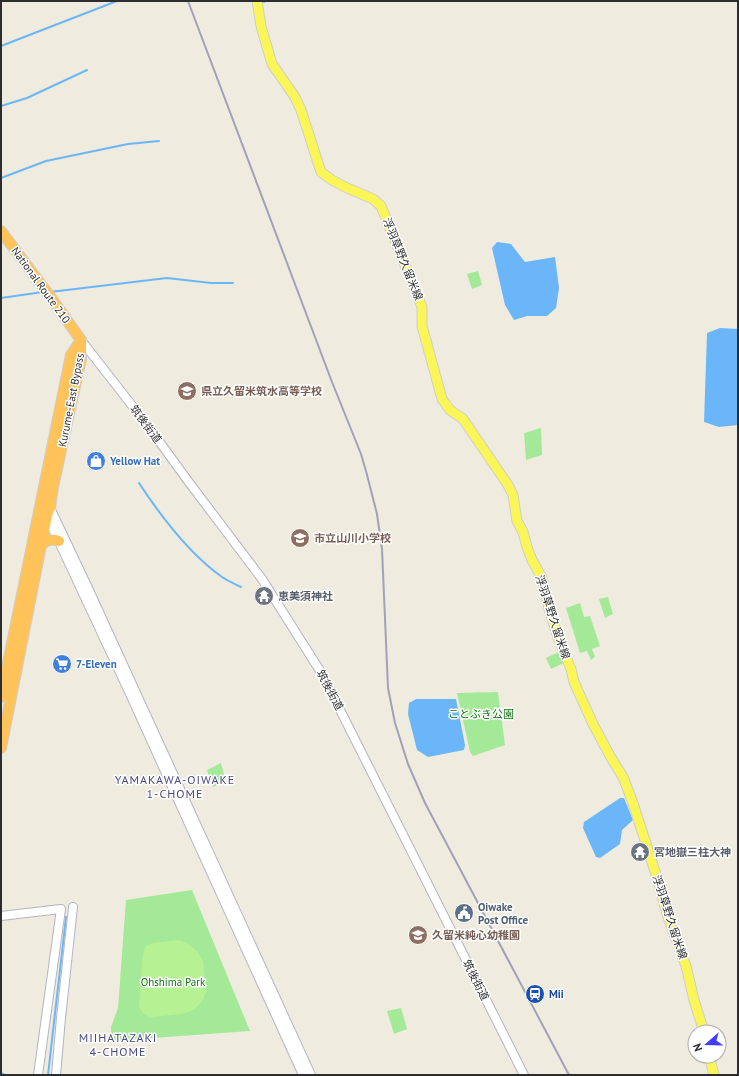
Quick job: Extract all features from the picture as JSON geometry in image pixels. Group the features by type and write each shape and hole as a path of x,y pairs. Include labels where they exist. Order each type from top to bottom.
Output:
{"highway":[{"name":"National Route 210","path":"1,231 81,340"},
{"name":"Kurume-East Bypass","path":"1,697 45,508 53,487 81,359 81,340"},
{"name":"Kurume-East Bypass","path":"1,748 42,545 45,508"},
{"path":"42,545 45,541 49,540 59,541"}],"main road":[{"name":"浮羽草野久留米線","path":"257,1 261,26 272,64 295,97 301,110 321,172 345,188 373,199 381,206 422,307 422,326 442,399 450,410 463,419 508,485 513,496 517,521 523,532 532,560 542,578 550,612 559,640 571,669 574,682 600,737 622,777 633,803 667,914 686,966 702,1024"},
{"path":"711,1064 714,1075"}],"street":[{"name":"筑後街道","path":"81,340 148,426 262,579 322,674 524,1075"},
{"path":"45,508 303,1075"},
{"path":"45,508 88,588 229,893 311,1075"},
{"path":"56,1075 74,907"},
{"path":"1,916 61,909 38,1075"}],"green space":[{"path":"478,271 482,285 472,289 467,274"},
{"path":"541,428 542,455 526,460 524,433"},
{"path":"608,597 613,614 605,618 599,599"},
{"path":"580,603 584,617 590,616 600,646 592,649 595,657 591,660 587,651 580,653 566,608"},
{"path":"563,650 568,661 551,669 546,658"},
{"name":"ことぶき公園","path":"498,692 505,745 473,756 470,752 457,693"},
{"path":"221,763 226,782 213,787 207,770"},
{"name":"Ohshima Park","path":"192,890 250,1031 111,1041 111,1027 118,1008 126,900"},
{"path":"179,940 188,944 197,951 203,961 206,993 202,1001 195,1009 183,1014 150,1017 143,1013 139,1007 145,947 152,943"},
{"path":"401,1008 407,1029 394,1034 387,1011"}],"water":[{"path":"497,242 511,244 525,262 555,257 559,288 556,308 547,316 527,316 514,320 505,305 492,248"},
{"path":"720,328 738,329 738,425 719,427 704,422 707,333"},
{"path":"416,699 456,699 465,745 464,750 428,757 417,750 408,714 409,703"},
{"path":"620,798 624,798 633,820 622,830 620,844 600,858 596,857 583,828 584,822"}],"waterway":[{"path":"1,46 117,1"},
{"path":"1,106 27,98 87,70"},
{"path":"1,178 46,161 128,144 159,141"},
{"path":"50,292 167,278 211,283 233,283"},
{"path":"1,298 43,292"},
{"path":"139,483 166,521 199,558 222,577 241,587"},
{"path":"48,1075 66,917"},
{"path":"1,1073 5,1075"}],"railway":[{"path":"188,1 332,382 361,454 366,471 377,514 382,549 388,688 395,723 408,764 425,803 569,1075"}],"place":[{"name":"県立久留米筑水高等学校","path":"187,391"},
{"name":"Yellow Hat","path":"96,461"},
{"name":"市立山川小学校","path":"300,538"},
{"name":"恵美須神社","path":"264,596"},
{"name":"7-Eleven","path":"62,664"},
{"name":"宮地嶽三柱大神","path":"640,852"},
{"name":"Oiwake Post Office","path":"464,913"},
{"name":"久留米純心幼稚園","path":"418,935"},
{"name":"Mii","path":"535,994"}],"district":[{"name":"YAMAKAWA-OIWAKE 1-CHOME","path":"175,787"},
{"name":"MIIHATAZAKI 4-CHOME","path":"118,1045"}]}
